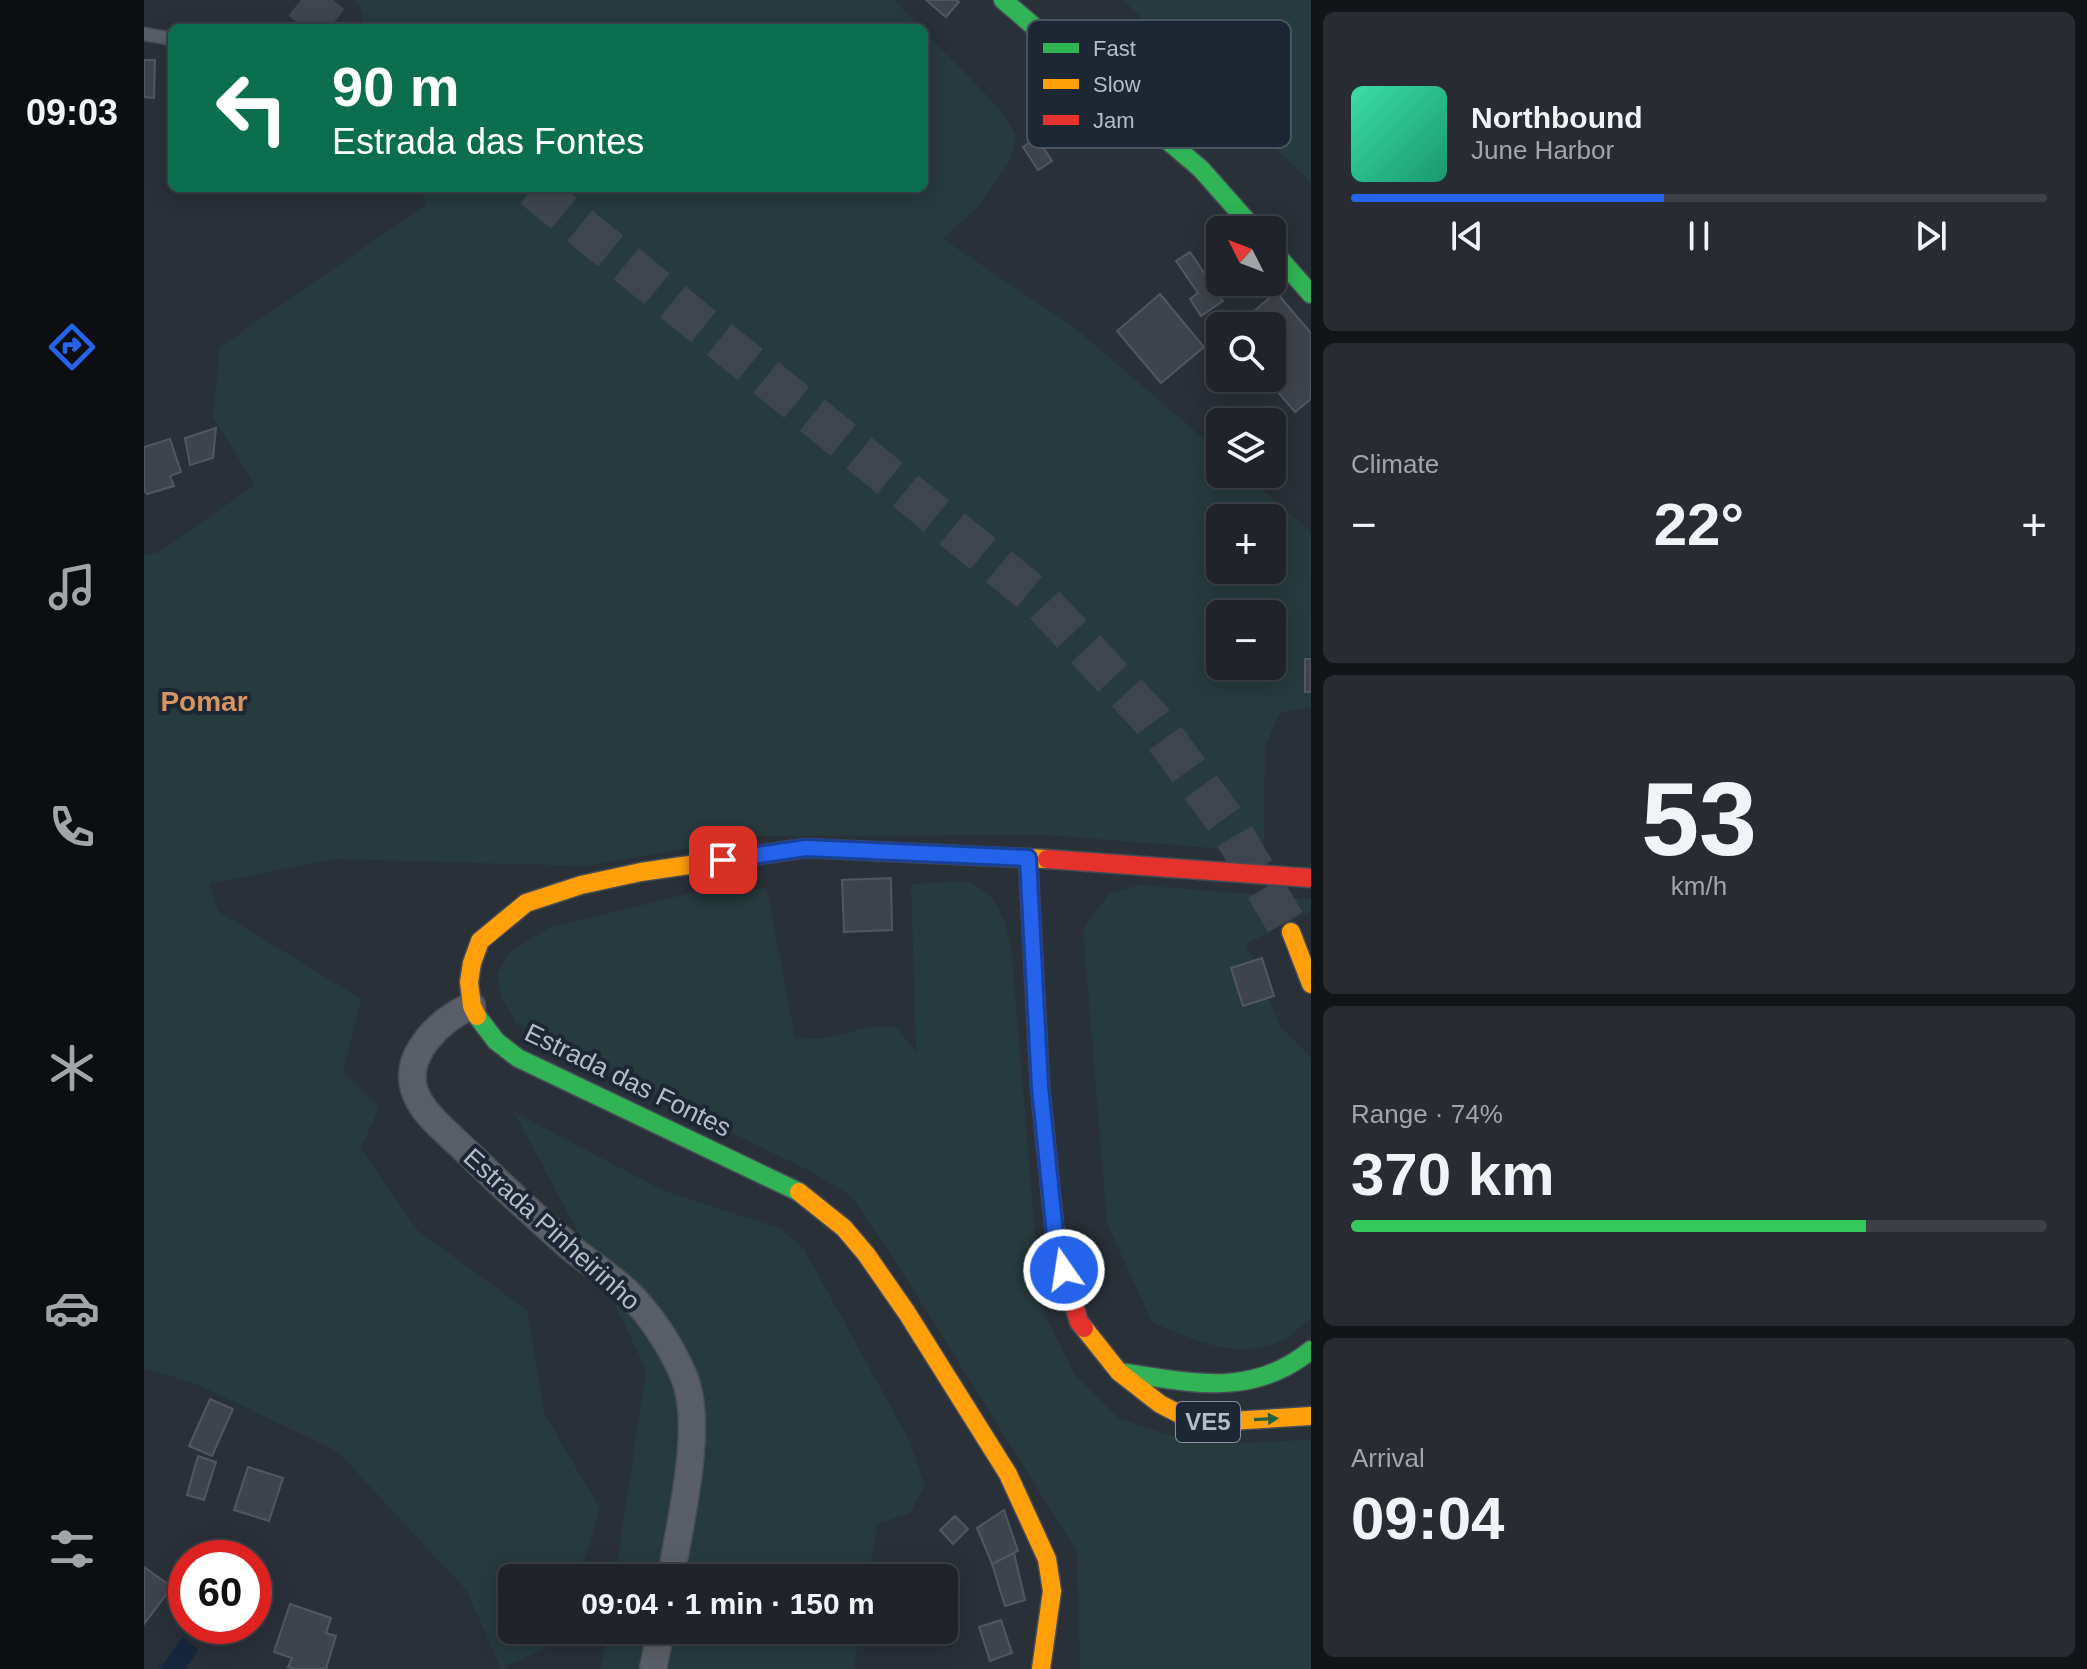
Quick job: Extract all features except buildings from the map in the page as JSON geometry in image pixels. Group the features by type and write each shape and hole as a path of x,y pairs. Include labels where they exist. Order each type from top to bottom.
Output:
{"street":[{"path":"1003,0 1027,22"},
{"path":"1176,148 1201,169 1243,216"},
{"path":"1286,266 1311,294"},
{"path":"472,1006 469,982 480,941 505,918 526,903 581,885 641,872 806,848 1028,858 1311,878"},
{"name":"VE5","path":"1028,858 1040,1087 1056,1244 1079,1322 1119,1372 1160,1404 1197,1423 1311,1416"},
{"path":"1291,932 1309,970 1311,984"},
{"path":"1309,970 1311,997"},
{"name":"Estrada Pinheirinho","path":"472,1006 456,1012 417,1055 413,1066 414,1089 424,1108 506,1191 626,1291 662,1334 686,1382 691,1419 690,1457 673,1564"},
{"name":"Estrada das Fontes","path":"472,1006 496,1041 518,1058 795,1189 852,1237 907,1313 1008,1474 1047,1559 1052,1591 1041,1669"},
{"name":"VE5","path":"1119,1372 1229,1383 1267,1377 1303,1359 1311,1350"},
{"path":"653,1669 658,1644"}],"lane":[{"path":"144,34 168,38"}],"green space":[{"path":"353,0 895,0 917,24 364,24 360,7"},
{"path":"1311,0 1311,183 1275,148 1291,148 1291,20 1144,20 1124,1"},
{"path":"928,35 1000,109 1016,136 1010,161 978,207 943,239 1074,327 1206,441 1206,488 1260,488 1279,504 1206,504 1206,584 1286,584 1286,510 1311,532 1311,708 1280,712 1265,747 1264,852 1045,835 761,836 584,866 335,859 209,884 218,911 361,999 343,1072 379,1108 361,1148 418,1231 527,1310 544,1413 600,1509 583,1564 498,1564 498,1644 554,1644 502,1669 466,1590 338,1452 199,1385 144,1368 144,555 157,553 255,485 213,417 220,347 426,205 421,192 928,192"},
{"path":"967,881 986,893 998,906 1011,945 1041,1308 1075,1375 1118,1418 1175,1437 1234,1443 1311,1440 1311,1669 1080,1669 1077,1552 894,1259 851,1196 816,1174 566,1052 516,1023 501,997 497,974 510,951 551,927 716,887 767,889 795,1038 820,1039 870,1027 897,1027 916,1053 911,884"},
{"path":"1138,885 1311,899 1311,911 1246,944 1281,1028 1311,1058 1311,1318 1289,1336 1269,1346 1236,1349 1219,1346 1152,1322 1107,1223 1083,929 1109,894"},
{"path":"514,1112 664,1191 780,1228 804,1249 909,1440 925,1485 910,1513 877,1524 871,1564 617,1564 646,1370 599,1271"},
{"path":"605,1644 858,1644 854,1669 601,1669"}],"water":[{"path":"178,1644 192,1644 199,1650 185,1669 159,1669"}],"tunnel":[{"path":"301,0 331,24"},
{"path":"538,192 1041,601 1151,719 1225,820 1291,932"}],"traffic: fast":[{"path":"1003,0 1027,20"},
{"path":"1176,148 1201,169 1243,216"},
{"path":"1286,266 1311,294"},
{"path":"477,1016 496,1041 518,1058 799,1192"},
{"path":"1119,1372 1195,1382 1243,1381 1266,1376 1311,1350"}],"traffic: slow":[{"path":"477,1016 472,1006 469,982 480,941 526,903 581,885 641,872 806,848 1047,859"},
{"path":"1291,932 1311,984"},
{"path":"799,1192 844,1228 866,1254 907,1313 1008,1474 1047,1559 1052,1591 1041,1669"},
{"path":"1084,1328 1119,1372 1160,1404 1197,1423 1311,1416"}],"traffic: jam":[{"path":"1028,858 1040,1087 1056,1244 1079,1322 1084,1328"},
{"path":"1047,859 1311,878"}],"district":[{"name":"Pomar","path":"204,701"}],"route":[{"path":"723,860 806,848 1028,858 1040,1087 1056,1244 1064,1270"}]}
